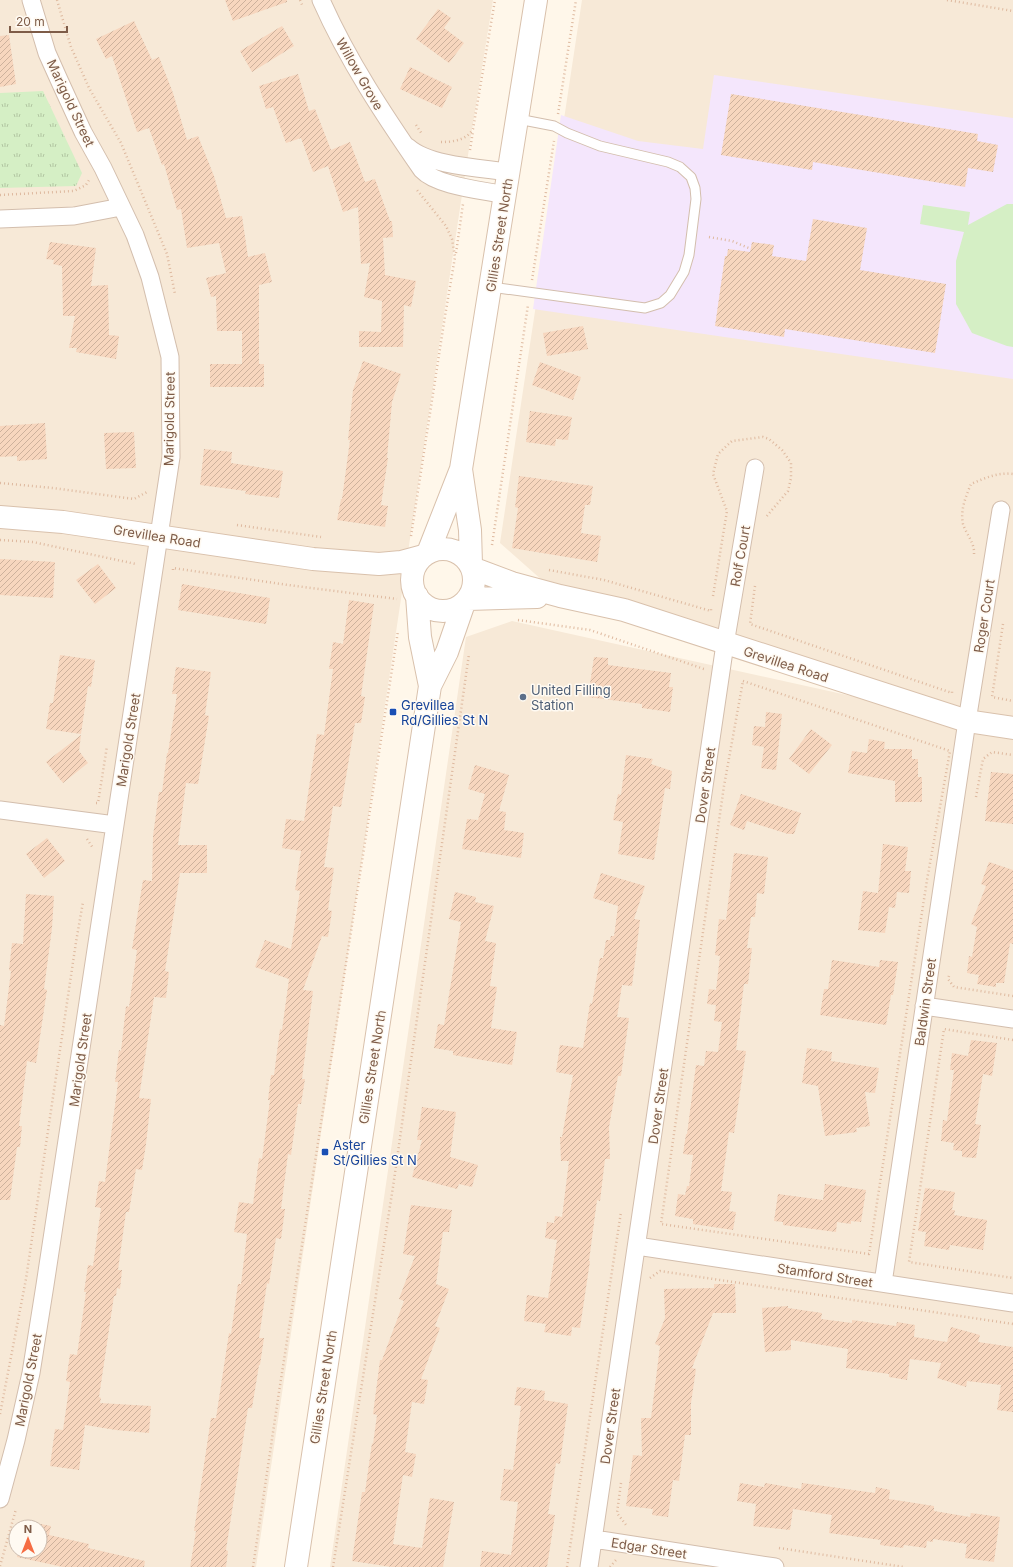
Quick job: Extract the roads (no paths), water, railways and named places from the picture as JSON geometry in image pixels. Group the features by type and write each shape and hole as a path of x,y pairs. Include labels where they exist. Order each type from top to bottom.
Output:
{"main road":[{"name":"Gillies Street North","path":"430,686 411,595 413,572 417,564 420,550 461,469 536,0"},
{"name":"Gillies Street North","path":"296,1567 430,686 446,652 466,601 474,587 475,581 472,566 470,530 461,469"},
{"name":"Grevillea Road","path":"0,517 63,522 314,560 392,578 401,582 411,595"},
{"name":"Grevillea Road","path":"314,560 379,564 409,561 420,550"},
{"path":"420,550 454,550 464,556 472,566"},
{"name":"Grevillea Road","path":"472,566 512,582 560,596 624,610 725,644 967,721 1013,728"},
{"path":"411,595 424,604 439,610 455,609 466,601"},
{"name":"Grevillea Road","path":"466,601 560,596"}],"street":[{"name":"Marigold Street","path":"0,1499 16,1440 34,1351 160,537 171,457 170,357 150,277 142,254 121,207 62,88 47,53 31,0"},
{"name":"Willow Grove","path":"321,0 349,57 377,104 422,170 428,176 448,183 504,195"},
{"name":"Willow Grove","path":"405,145 420,155 436,161 509,172"},
{"path":"0,219 74,216 121,207"},
{"name":"Rolf Court","path":"725,644 755,468"},
{"name":"Roger Court","path":"967,721 1001,510"},
{"name":"Dover Street","path":"589,1567 725,644"},
{"name":"Baldwin Street","path":"883,1283 967,721"},
{"path":"0,810 115,825"},
{"path":"924,1006 1013,1019"},
{"name":"Stamford Street","path":"637,1246 1013,1303"},
{"name":"Edgar Street","path":"594,1539 775,1567"}],"lane":[{"path":"491,286 639,308 651,307 661,303 674,291 684,272 688,255 696,199 694,182 680,167 668,162 600,146 556,127 518,120"}],"place":[{"name":"United Filling Station","path":"523,697"},
{"name":"Grevillea Rd/Gillies St N","path":"393,712"},
{"name":"Aster St/Gillies St N","path":"325,1152"}]}
